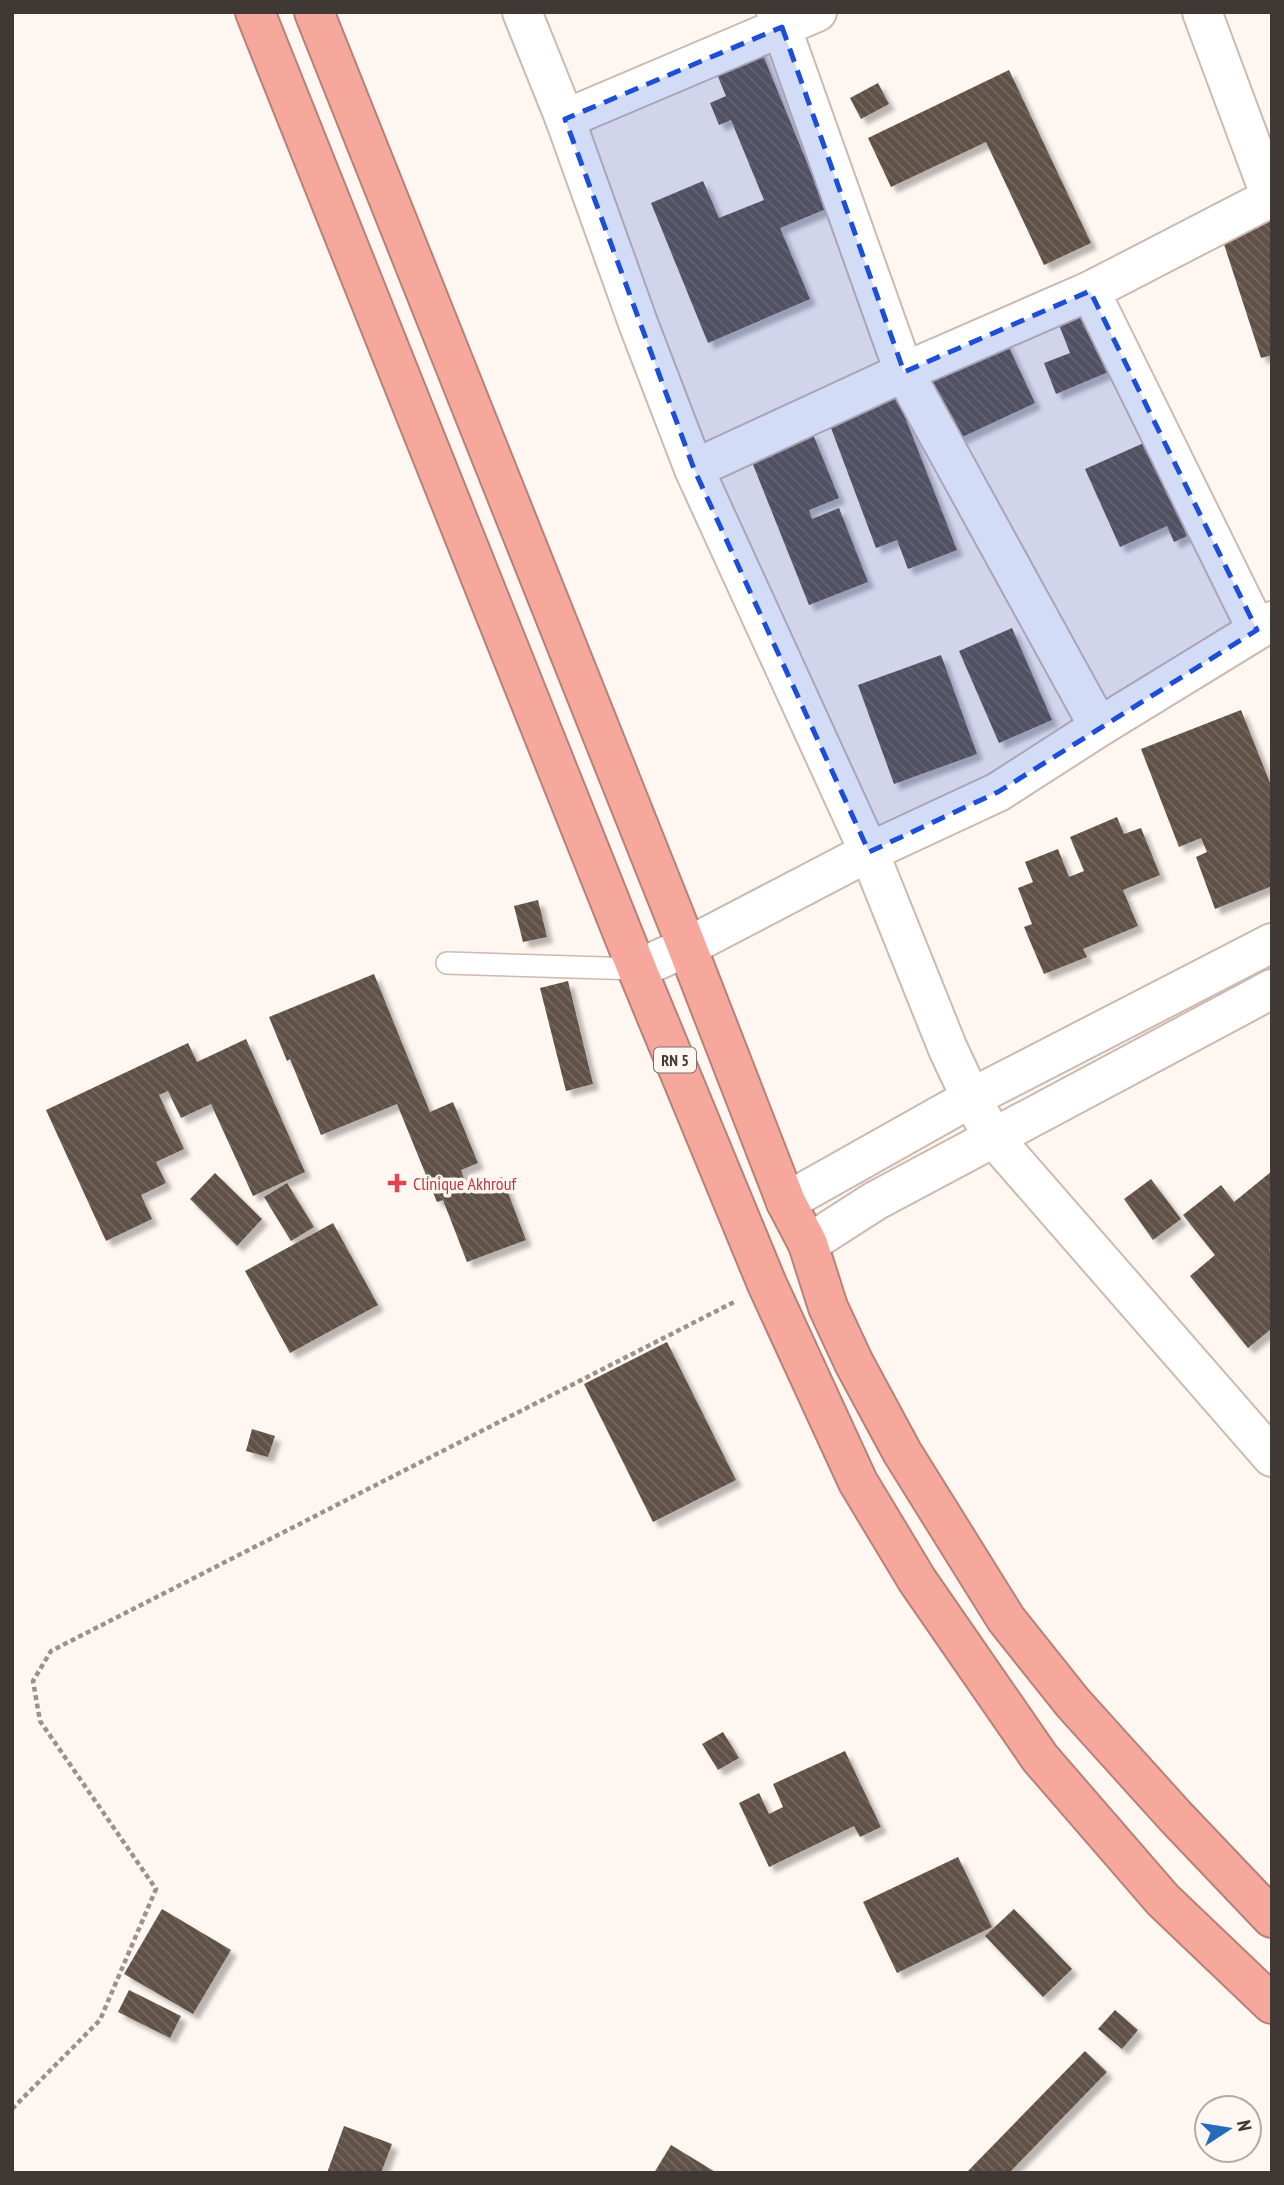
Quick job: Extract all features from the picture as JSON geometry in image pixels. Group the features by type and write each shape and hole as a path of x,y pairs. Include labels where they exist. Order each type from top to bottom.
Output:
{"highway":[{"name":"RN 5","path":"255,12 637,968 767,1284 858,1482 917,1580 1040,1758 1163,1900 1272,2004"},
{"path":"314,12 786,1202 808,1244 828,1307 854,1363 902,1452 1006,1619 1083,1713 1175,1816 1272,1918"}],"street":[{"path":"522,12 565,119 694,469 869,852 948,1049 971,1098 993,1136 1272,1457"},
{"path":"565,119 779,20 817,12"},
{"path":"694,469 904,372 1090,292 1271,198 1202,12"},
{"path":"779,20 904,372 1099,727"},
{"path":"637,968 687,947 869,852 998,792 1264,626 1090,292"},
{"path":"786,1202 971,1098 1272,943"},
{"path":"808,1244 875,1201 993,1136 1272,989"}],"lane":[{"path":"447,963 637,968"}],"path":[{"path":"12,2109 100,2020 156,1889 67,1764 40,1721 33,1681 51,1651 767,1284"}],"highlighted area":[{"path":"782,27 904,372 1090,291 1257,630 998,792 869,852 694,469 565,119"}],"building":[{"path":"760,48 826,209 780,228 810,299 708,343 651,203 703,181 719,218 764,200 731,120 719,125 710,103 726,96 714,67"},
{"path":"1009,70 1091,243 1044,265 986,142 891,187 868,138"},
{"path":"878,83 889,104 861,119 850,98"},
{"path":"1270,218 1272,355 1261,358 1221,235"},
{"path":"1084,299 1113,370 1056,394 1044,363 1070,353 1054,312"},
{"path":"1004,337 1035,403 958,439 928,373"},
{"path":"896,394 957,550 908,569 897,540 876,548 828,420"},
{"path":"812,432 839,498 809,510 812,519 839,508 868,582 809,605 750,457"},
{"path":"1146,442 1187,536 1174,542 1167,526 1120,547 1085,469"},
{"path":"1012,628 1052,720 999,743 959,651"},
{"path":"941,655 977,754 894,784 858,685"},
{"path":"1241,710 1272,788 1272,886 1215,909 1196,857 1207,852 1201,838 1179,847 1141,749"},
{"path":"1117,817 1124,834 1141,828 1160,875 1123,890 1138,926 1083,949 1087,957 1044,974 1024,927 1032,924 1018,888 1033,882 1025,862 1058,849 1069,877 1084,871 1070,837"},
{"path":"538,900 547,937 523,942 514,906"},
{"path":"374,974 430,1112 453,1102 478,1163 461,1170 468,1190 502,1177 526,1240 467,1262 443,1200 437,1202 397,1104 321,1135 290,1059 287,1061 269,1017"},
{"path":"568,981 593,1084 566,1091 540,988"},
{"path":"246,1039 305,1172 253,1196 211,1104 181,1118 168,1091 159,1095 184,1149 156,1162 166,1183 141,1195 152,1219 106,1241 46,1110 188,1043 197,1062"},
{"path":"1272,1171 1272,1248 1269,1250 1272,1253 1272,1333 1270,1330 1248,1348 1190,1276 1215,1255 1183,1215 1221,1185 1234,1202"},
{"path":"215,1173 262,1219 237,1246 190,1199"},
{"path":"1151,1179 1181,1219 1153,1240 1124,1199"},
{"path":"287,1183 314,1227 291,1241 264,1197"},
{"path":"333,1223 378,1305 290,1353 245,1271"},
{"path":"667,1342 736,1480 653,1522 584,1384"},
{"path":"252,1429 275,1436 268,1457 246,1451"},
{"path":"723,1732 739,1758 718,1770 702,1744"},
{"path":"845,1751 881,1827 860,1837 854,1826 769,1867 739,1803 759,1793 769,1814 783,1807 773,1784"},
{"path":"958,1857 992,1927 897,1973 863,1902"},
{"path":"162,1909 231,1950 193,2014 124,1974"},
{"path":"1014,1909 1072,1969 1043,1997 985,1936"},
{"path":"129,1990 181,2016 170,2038 118,2012"},
{"path":"1115,2010 1138,2030 1122,2049 1098,2029"},
{"path":"1085,2051 1107,2072 1009,2173 970,2173 968,2171"},
{"path":"344,2126 392,2144 381,2173 327,2173"},
{"path":"671,2145 717,2173 654,2173"}],"place":[{"name":"Clinique Akhrouf","path":"397,1183"}]}
